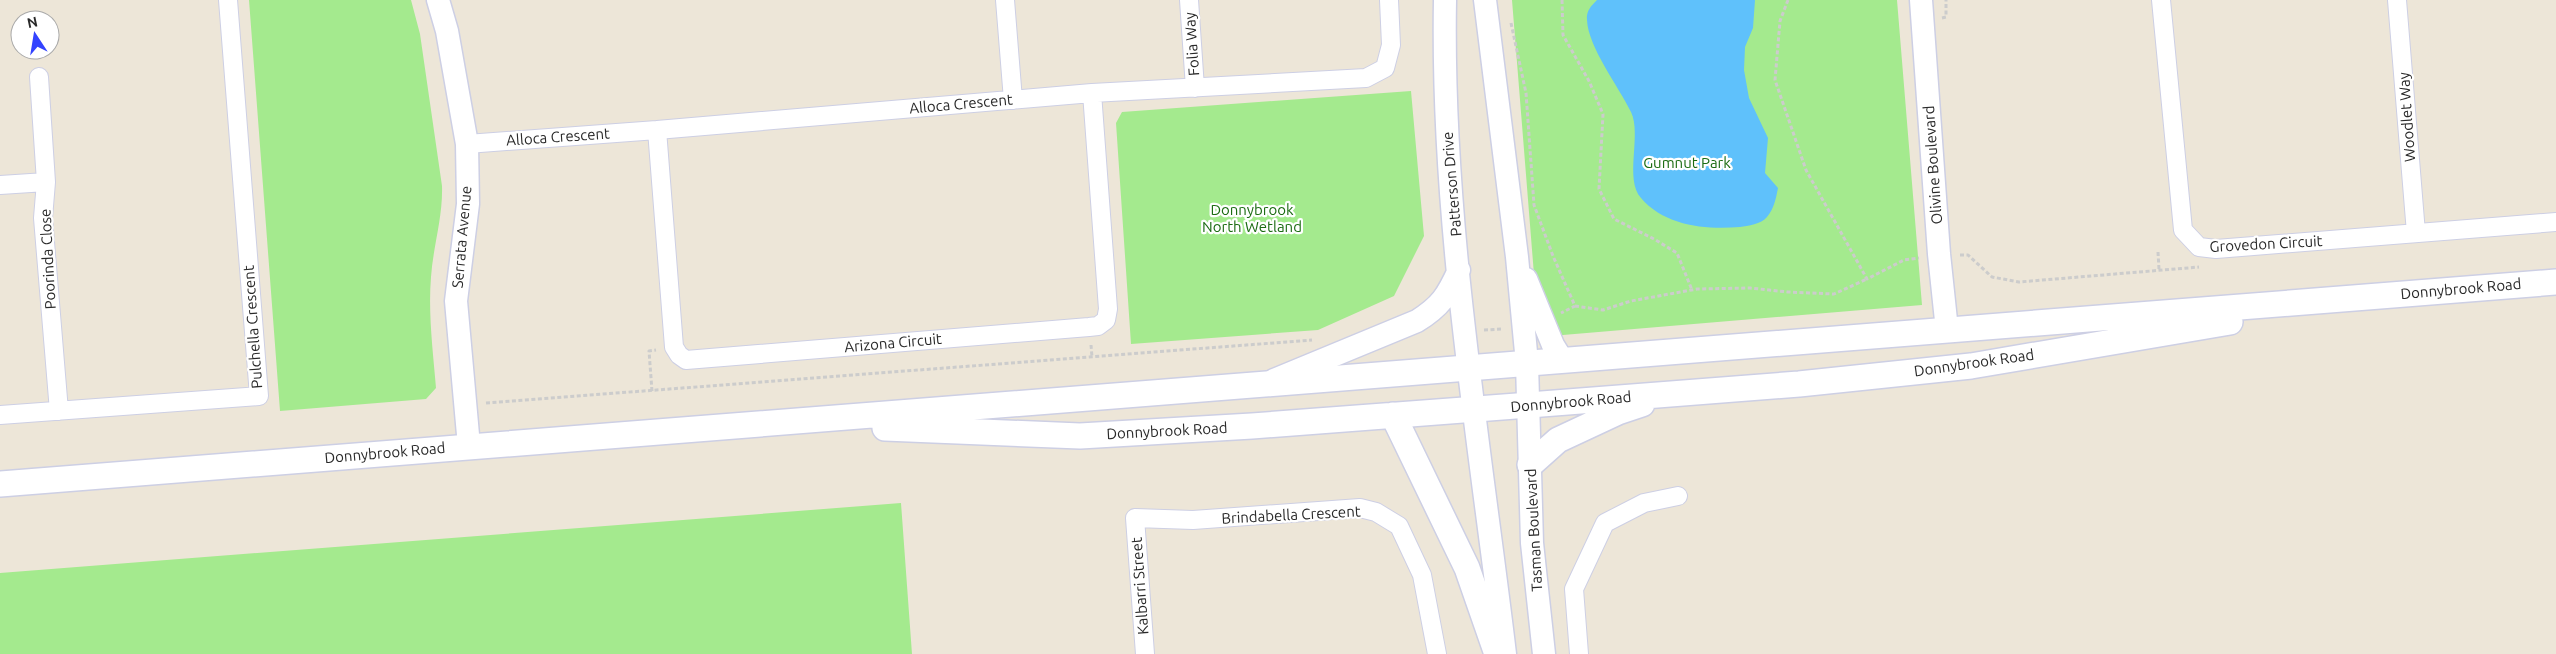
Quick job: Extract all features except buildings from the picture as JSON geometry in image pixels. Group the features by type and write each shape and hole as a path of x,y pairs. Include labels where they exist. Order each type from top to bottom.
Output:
{"main road":[{"name":"Donnybrook Road","path":"0,484 2556,282"},
{"name":"Donnybrook Road","path":"770,423 1080,436 1529,405 1970,366 2367,297"},
{"path":"1530,466 1558,440 1618,412 1675,393"},
{"path":"1392,415 1466,568 1496,654"}],"street":[{"name":"Pulchella Crescent","path":"0,416 259,396 228,0"},
{"name":"Serrata Avenue","path":"438,0 447,31 467,144 468,204 456,301 469,446"},
{"path":"1005,0 1013,100"},
{"name":"Folia Way","path":"1189,0 1195,88"},
{"name":"Alloca Crescent","path":"467,144 1092,93 1366,78 1385,68 1391,45 1389,0"},
{"name":"Patterson Drive","path":"1445,0 1444,80 1459,269 1473,409"},
{"path":"1485,0 1518,257 1527,363"},
{"name":"Olivine Boulevard","path":"1921,0 1939,254 1948,330"},
{"name":"Grovedon Circuit","path":"2161,0 2183,230 2199,247 2216,249 2556,222"},
{"name":"Woodlet Way","path":"2398,0 2416,233"},
{"name":"Poorinda Close","path":"39,77 46,182 43,218 58,411"},
{"name":"Arizona Circuit","path":"674,347 679,356 686,360 1098,326 1106,320 1108,309 1092,93"},
{"path":"657,130 674,347"},
{"path":"0,185 46,182"},
{"path":"1518,257 1553,345 1564,361"},
{"path":"1261,385 1416,321 1435,310 1448,294 1459,269"},
{"name":"Tasman Boulevard","path":"1527,363 1532,543 1544,654"},
{"path":"1473,409 1505,654"},
{"path":"1579,654 1574,589 1605,523 1644,503 1678,496"},
{"name":"Brindabella Crescent","path":"1135,518 1193,520 1360,508 1376,512 1399,526 1422,575 1437,654"},
{"name":"Kalbarri Street","path":"1135,518 1145,654"}],"path":[{"path":"1562,0 1563,36 1589,81 1604,114 1599,189 1614,219 1677,253 1692,290"},
{"path":"1788,0 1780,21 1775,80 1806,170 1867,279"},
{"path":"1509,15 1526,93 1534,205 1553,256"},
{"path":"2158,252 2160,270"},
{"path":"1575,306 1603,310 1631,301 1692,290 1750,288 1834,294 1904,260 1939,254 1968,255 1992,277 2019,282 2209,266"},
{"path":"1465,332 1524,327"},
{"path":"466,405 1320,340"},
{"path":"652,391 649,351 674,347"}],"green space":[{"path":"249,0 411,0 420,34 442,186 441,209 430,291 431,332 436,388 426,399 280,411"},
{"name":"Gumnut Park","path":"1512,0 1897,0 1922,305 1539,337"},
{"name":"Donnybrook North Wetland","path":"1411,91 1424,236 1394,296 1318,330 1131,344 1116,123 1122,112"},
{"path":"901,503 912,654 0,654 0,573"}],"water":[{"path":"1597,0 1755,0 1753,28 1745,47 1744,70 1749,98 1768,138 1765,173 1778,188 1773,207 1764,219 1754,224 1740,227 1700,227 1662,215 1641,198 1636,190 1634,180 1635,132 1631,112 1598,54 1589,31 1587,14"}]}
